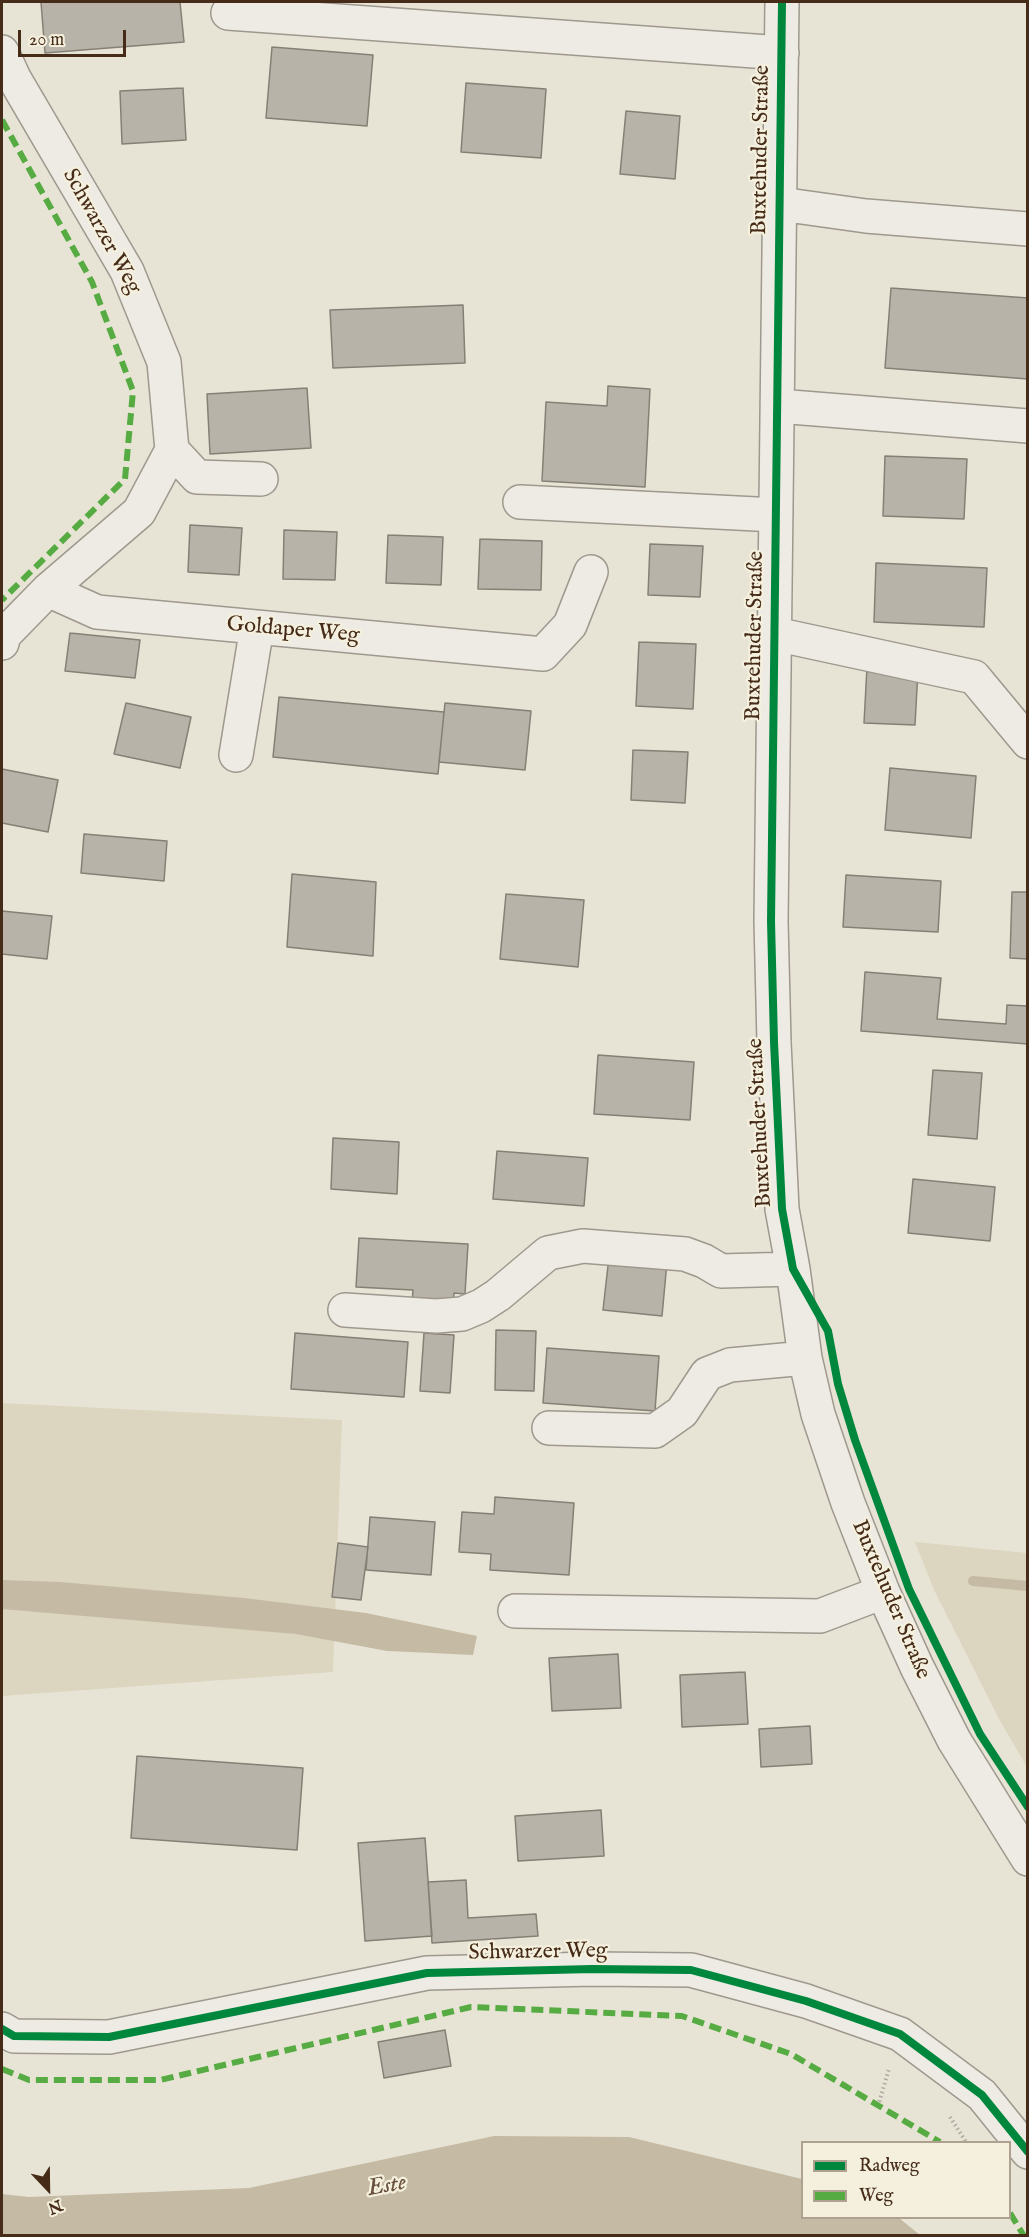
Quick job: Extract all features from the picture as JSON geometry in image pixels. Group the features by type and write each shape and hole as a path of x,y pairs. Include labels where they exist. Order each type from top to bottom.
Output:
{"street":[{"name":"Buxtehuder Straße","path":"782,2 771,909 774,1042 782,1209 793,1269 804,1358 841,1481 883,1592 916,1667 954,1740 1026,1855"},
{"path":"228,13 782,53"},
{"name":"Schwarzer Weg","path":"2,51 14,78 127,271 164,362 172,450"},
{"path":"780,204 866,216 1028,229"},
{"path":"778,406 1028,426"},
{"path":"2,643 4,635 48,590 139,512 172,450 197,477 261,478"},
{"path":"520,502 776,515"},
{"name":"Goldaper Weg","path":"48,590 97,612 543,654 570,625 591,572"},
{"path":"236,755 257,627"},
{"path":"775,634 974,677 1028,742"},
{"path":"345,1310 436,1316 462,1314 498,1296 548,1253 583,1246 685,1254 720,1271 793,1269"},
{"path":"549,1428 655,1431 682,1412 707,1374 730,1365 804,1358"},
{"path":"515,1611 820,1616 883,1592"},
{"name":"Schwarzer Weg","path":"2,2029 14,2036 109,2037 427,1973 592,1969 691,1970 806,2001 900,2034 982,2095 1028,2152"}],"shaded area":[{"path":"2,1403 342,1420 333,1672 2,1696"},
{"path":"915,1542 1027,1553 1027,1767 999,1719 934,1590"}],"water":[{"path":"2,1580 60,1582 244,1598 366,1613 477,1636 473,1655 387,1651 296,1634 2,1609"},
{"name":"Este","path":"494,2136 629,2137 801,2179 801,2219 900,2219 920,2235 2,2235 2,2194 29,2197 249,2188"}],"building":[{"path":"41,2 180,2 184,42 45,53"},
{"path":"272,47 373,55 367,126 266,118"},
{"path":"466,83 546,89 541,158 461,152"},
{"path":"183,88 186,140 122,144 120,91"},
{"path":"626,111 680,116 675,179 620,174"},
{"path":"891,288 1028,298 1028,379 885,368"},
{"path":"463,305 465,363 333,368 330,310"},
{"path":"608,386 650,389 645,487 542,481 546,402 607,406"},
{"path":"307,388 311,448 210,454 207,394"},
{"path":"885,456 967,459 964,519 883,516"},
{"path":"190,525 242,528 239,575 188,572"},
{"path":"284,530 337,532 335,580 283,579"},
{"path":"388,535 443,537 441,585 386,583"},
{"path":"480,539 542,541 541,590 478,589"},
{"path":"650,544 703,546 700,597 648,595"},
{"path":"876,563 987,568 984,627 874,622"},
{"path":"70,633 140,640 135,678 65,671"},
{"path":"639,642 696,644 693,709 636,706"},
{"path":"867,667 918,670 915,725 864,723"},
{"path":"279,697 444,712 438,774 273,757"},
{"path":"126,703 191,717 180,768 114,754"},
{"path":"445,703 531,711 525,770 439,762"},
{"path":"633,750 688,752 685,803 631,800"},
{"path":"890,768 976,776 971,838 885,830"},
{"path":"2,769 58,780 48,832 2,823"},
{"path":"84,834 167,841 164,881 81,873"},
{"path":"292,874 376,882 373,956 287,947"},
{"path":"846,875 941,881 938,932 843,927"},
{"path":"1012,892 1028,892 1028,959 1010,958"},
{"path":"506,894 584,900 578,967 500,959"},
{"path":"2,911 52,916 47,959 2,954"},
{"path":"865,972 941,978 937,1019 1006,1024 1007,1005 1028,1006 1028,1044 861,1031"},
{"path":"598,1055 694,1062 690,1120 594,1114"},
{"path":"933,1070 982,1073 977,1139 928,1135"},
{"path":"333,1138 399,1142 397,1194 331,1189"},
{"path":"497,1151 588,1158 584,1206 493,1199"},
{"path":"913,1179 995,1187 990,1241 908,1233"},
{"path":"359,1238 468,1244 465,1294 454,1293 453,1305 412,1302 413,1290 356,1287"},
{"path":"609,1257 667,1262 662,1316 603,1310"},
{"path":"496,1330 536,1331 534,1391 495,1390"},
{"path":"295,1333 408,1342 404,1397 291,1389"},
{"path":"424,1333 454,1335 450,1393 420,1391"},
{"path":"547,1348 659,1356 655,1411 543,1403"},
{"path":"495,1497 574,1503 569,1575 490,1570 491,1554 459,1552 462,1512 494,1514"},
{"path":"370,1517 435,1522 431,1575 366,1570"},
{"path":"338,1543 368,1547 361,1600 332,1597"},
{"path":"618,1654 621,1708 552,1711 549,1658"},
{"path":"745,1672 748,1724 682,1727 680,1675"},
{"path":"810,1726 812,1764 761,1767 759,1729"},
{"path":"137,1756 303,1768 297,1850 131,1838"},
{"path":"601,1810 604,1856 518,1861 515,1816"},
{"path":"425,1838 432,1936 365,1941 358,1843"},
{"path":"466,1880 468,1918 536,1914 538,1936 432,1943 428,1882"},
{"path":"445,2030 451,2066 384,2078 378,2042"}],"waterway":[{"path":"973,1581 1028,1586"}],"marked path":[{"path":"2,120 92,282 133,391 125,479 2,600"},
{"path":"2,2069 29,2080 160,2080 471,2007 682,2016 791,2054 938,2141"},
{"path":"1011,2215 1024,2236"}],"cycle path":[{"path":"782,2 771,921 782,1209 793,1269 828,1331 838,1384 855,1440 909,1589 980,1734 1028,1807"},
{"path":"2,2029 14,2036 109,2037 427,1973 592,1969 691,1970 806,2001 900,2034 982,2095 1028,2152"}]}
